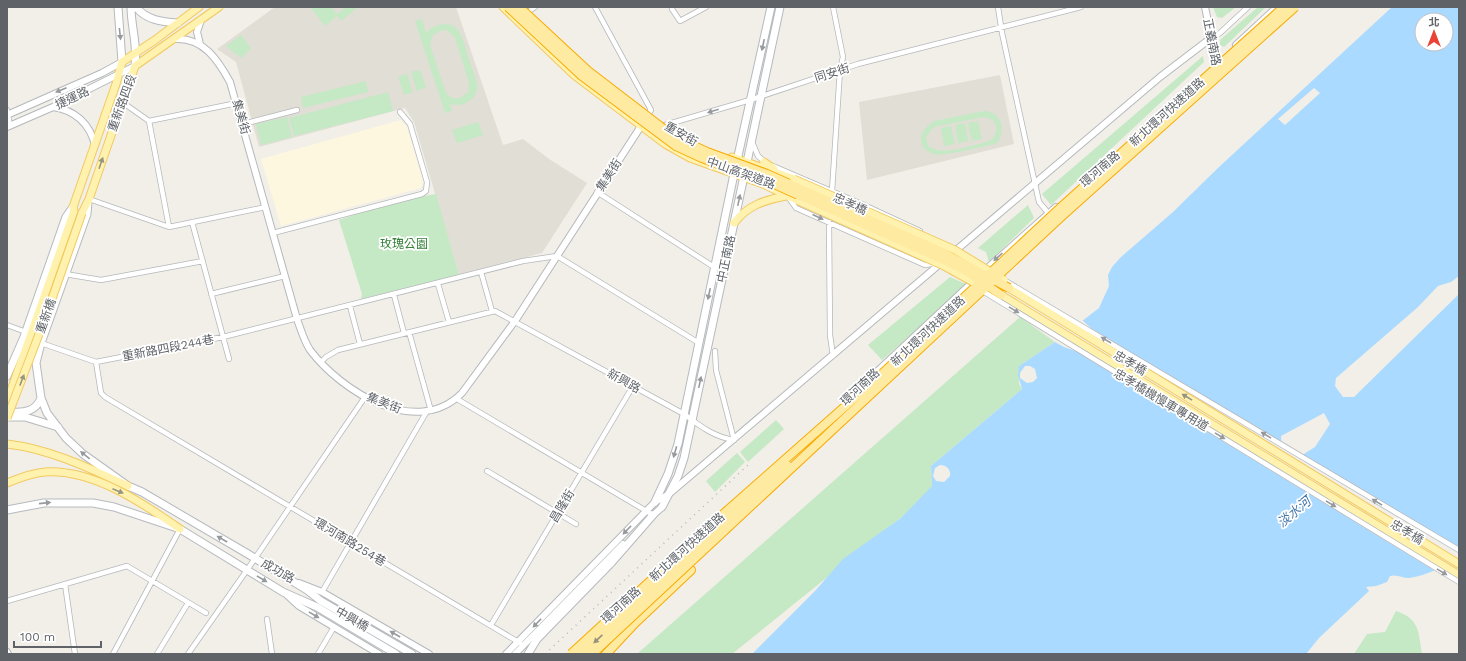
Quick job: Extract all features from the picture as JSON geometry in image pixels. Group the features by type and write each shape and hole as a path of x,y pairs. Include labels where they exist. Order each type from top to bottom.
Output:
{"highway":[{"name":"中山高架道路","path":"508,7 582,76 676,146 702,158 774,184 940,258 966,272 1001,295"},
{"name":"中山高架道路","path":"519,7 588,71 661,127 681,140 707,152 767,174 944,253 1009,288"},
{"name":"新北環河快速道路","path":"571,654 720,517 883,373 1058,210 1284,7"},
{"name":"新北環河快速道路","path":"593,654 1063,215 1296,7"},
{"path":"582,654 989,283 1013,251 1015,244"},
{"path":"606,654 691,570 723,534"}],"main road":[{"path":"118,7 122,62"},
{"path":"130,7 131,25 137,53 135,66"},
{"path":"136,7 150,18 163,22 178,23"},
{"name":"重新路四段","path":"73,209 119,75 122,62 137,53 199,7"},
{"name":"重新路四段","path":"82,214 89,199 135,66 219,7"},
{"name":"重安街","path":"503,7 574,75 640,126 675,150 709,166 744,177 787,196"},
{"name":"中正南路","path":"655,502 673,459 684,414 737,159 771,7"},
{"name":"中正南路","path":"662,506 669,494 684,458 780,7"},
{"name":"重安街","path":"530,8 589,67 665,125 703,146 737,159 763,164"},
{"name":"忠孝橋","path":"763,164 955,250 1004,280 1009,288 1459,564"},
{"path":"734,223 741,214 756,204 787,196"},
{"name":"忠孝橋","path":"787,196 944,266 983,288 1001,295 1459,575"},
{"name":"成功路","path":"89,199 87,214 41,343 36,363 41,398 47,413 66,438 83,454 128,486 142,492 292,581"},
{"path":"7,376 26,332 66,217 73,209"},
{"name":"重新橋","path":"7,402 73,209"},
{"name":"重新橋","path":"7,418 46,316 82,214"},
{"path":"7,411 20,412 34,409 39,405 41,398"},
{"path":"7,418 25,417 58,427"},
{"path":"7,444 30,447 79,463 128,486"},
{"path":"10,482 44,472 63,472 82,476 123,492 154,510 180,529"},
{"name":"成功路","path":"7,510 44,503 93,503 114,507 180,529 283,592"},
{"path":"528,654 537,639 612,562 653,515"},
{"name":"中興橋","path":"292,581 319,604 396,654"},
{"name":"中興橋","path":"283,592 319,604 412,654"}],"street":[{"path":"595,7 651,110 649,113"},
{"path":"672,9 680,21 706,7"},
{"path":"832,191 840,70 843,57 833,7"},
{"path":"998,7 1001,28 1039,202 1056,222"},
{"name":"同安街","path":"665,125 750,100 761,95 840,70 1081,7"},
{"name":"正義南路","path":"1205,7 1219,77"},
{"path":"506,654 655,502 669,494 734,440 945,262 1160,77 1211,38 1220,33 1248,7"},
{"name":"環河南路","path":"567,654 861,387 1009,247 1015,244 1136,138 1277,7"},
{"name":"環河南路","path":"593,654 848,421 989,283 1296,7"},
{"path":"515,19 530,8"},
{"path":"200,44 197,32 201,20"},
{"path":"175,39 188,39 200,44"},
{"name":"集美街","path":"200,44 211,54 226,74 237,103 297,319 307,344 321,362 340,380 365,397 389,408 405,412 429,411 457,398 515,321 649,113"},
{"name":"捷運路","path":"7,113 102,73 122,62"},
{"name":"捷運路","path":"9,126 53,107 135,66"},
{"path":"122,102 149,121 168,227"},
{"path":"149,121 237,103"},
{"path":"53,107 67,110 78,117 88,127 95,146"},
{"path":"243,124 297,110"},
{"path":"273,233 418,195 426,191 428,182 410,124 400,112"},
{"path":"7,113 9,126"},
{"name":"重安街","path":"752,138 754,150 763,164 789,184 952,255 971,265 979,276 989,283"},
{"name":"重安街","path":"763,164 832,191 950,244 952,255"},
{"name":"重安街","path":"762,184 778,188 906,244 967,274 979,276"},
{"path":"597,192 714,267"},
{"name":"重安街","path":"787,196 796,208 925,265 945,262"},
{"path":"89,199 168,227 266,207"},
{"path":"192,222 229,359"},
{"path":"829,222 830,335 833,356"},
{"name":"忠孝橋機慢車專用道","path":"859,228 868,236 941,268 990,296 1459,582"},
{"path":"901,254 913,228"},
{"path":"557,256 698,343"},
{"name":"重新路四段244巷","path":"96,362 223,337 438,284 523,261 557,256"},
{"path":"65,274 101,280 203,261"},
{"path":"321,362 331,353 360,344 492,311 481,272"},
{"path":"211,294 285,276"},
{"name":"忠孝橋機慢車專用道","path":"1004,280 1459,550"},
{"path":"438,284 449,322"},
{"path":"394,295 404,333"},
{"path":"350,306 360,344"},
{"name":"新興路","path":"492,311 499,312 684,414 721,438 734,440"},
{"path":"7,325 26,332"},
{"path":"322,592 429,411 409,332"},
{"path":"41,343 96,362"},
{"path":"715,351 716,370 734,440"},
{"name":"環河南路254巷","path":"96,362 102,395 524,646"},
{"name":"昌隆街","path":"491,625 633,386"},
{"path":"188,654 248,570 365,397"},
{"path":"457,398 653,515"},
{"path":"486,471 576,524"},
{"path":"515,654 662,506"},
{"path":"113,654 180,529"},
{"path":"7,601 127,566 206,613"},
{"name":"成功路","path":"292,581 322,592 429,654"},
{"path":"65,584 75,654"},
{"name":"成功路","path":"283,592 299,606 379,654"},
{"path":"625,601 637,614"},
{"path":"157,654 172,626 188,603"},
{"path":"267,619 273,653"},
{"path":"318,654 334,627"}],"shaded area":[{"path":"275,7 456,7 503,145 523,139 549,159 587,183 542,253 459,275 414,122 405,108 259,147 236,62 217,49"},
{"path":"1000,75 1014,144 867,180 859,102"},
{"path":"401,120 407,127 423,182 421,188 281,226 261,159"}],"green space":[{"path":"310,7 331,7 337,14 346,7 358,7 341,21 337,16 325,26"},
{"path":"1213,7 1236,7 1222,18 1217,17"},
{"path":"1258,7 1266,7 1224,47 1220,45 1220,40"},
{"path":"422,19 426,33 434,27 448,24 457,29 463,39 477,84 477,89 473,98 469,101 460,105 450,104 452,111 445,113 415,21","holes":["442,30 448,31 455,38 469,83 468,92 460,98 452,98 446,93 430,45 433,35"]},
{"path":"241,35 251,48 241,58 226,46"},
{"path":"1203,56 1204,62 1051,205 1042,194"},
{"path":"420,70 426,87 417,91 411,72"},
{"path":"407,74 413,92 404,95 398,77"},
{"path":"366,81 368,92 303,108 301,97"},
{"path":"388,92 393,111 294,136 289,118"},
{"path":"984,111 990,112 999,118 1002,128 996,144 939,155 927,151 921,141 924,130 934,121","holes":["984,117 993,120 997,128 994,137 989,141 950,150 935,149 928,146 926,137 934,127"]},
{"path":"287,117 292,137 261,145 256,124"},
{"path":"978,121 982,139 972,141 968,123"},
{"path":"478,122 483,135 457,143 452,130"},
{"path":"965,123 968,141 958,143 955,125"},
{"path":"951,126 955,144 944,146 941,128"},
{"name":"玫瑰公園","path":"436,194 459,275 361,299 362,294 339,220 396,201"},
{"path":"1028,205 1034,218 989,262 986,252 978,248"},
{"path":"950,277 968,285 882,360 868,345"},
{"path":"1020,317 1055,342 1019,366 1019,384 1022,389 931,466 932,486 918,504 732,654 637,654"},
{"path":"776,420 784,429 748,462 740,452"},
{"path":"737,453 745,462 715,492 706,481"},
{"path":"1396,611 1404,614 1414,622 1418,633 1422,654 1354,654 1367,634 1385,632"}],"water":[{"name":"淡水河","path":"1392,7 1459,7 1459,276 1451,282 1438,286 1418,307 1336,378 1335,386 1343,397 1354,397 1459,294 1459,558 1422,575 1409,578 1395,575 1390,576 1387,582 1376,586 1366,587 1369,591 1319,638 1306,654 752,654 816,590 843,559 901,518 932,486 931,466 1022,389 1018,375 1019,366 1055,342 1099,308 1109,286 1108,275 1112,267 1121,257 1173,212 1219,167","holes":["1025,366 1030,366 1035,369 1037,378 1033,382 1027,383 1020,378 1020,373","1324,413 1330,424 1315,447 1283,467 1281,436","940,465 947,467 950,474 944,482 936,481 933,476 935,468"]}],"pier":[{"path":"1314,88 1320,93 1285,125 1278,119"},
{"path":"1081,319 1092,329 1283,446 1284,463 1298,455 1459,553 1459,560 1437,572 1078,352 1053,341"}],"railway":[{"path":"545,654 749,464"}]}
